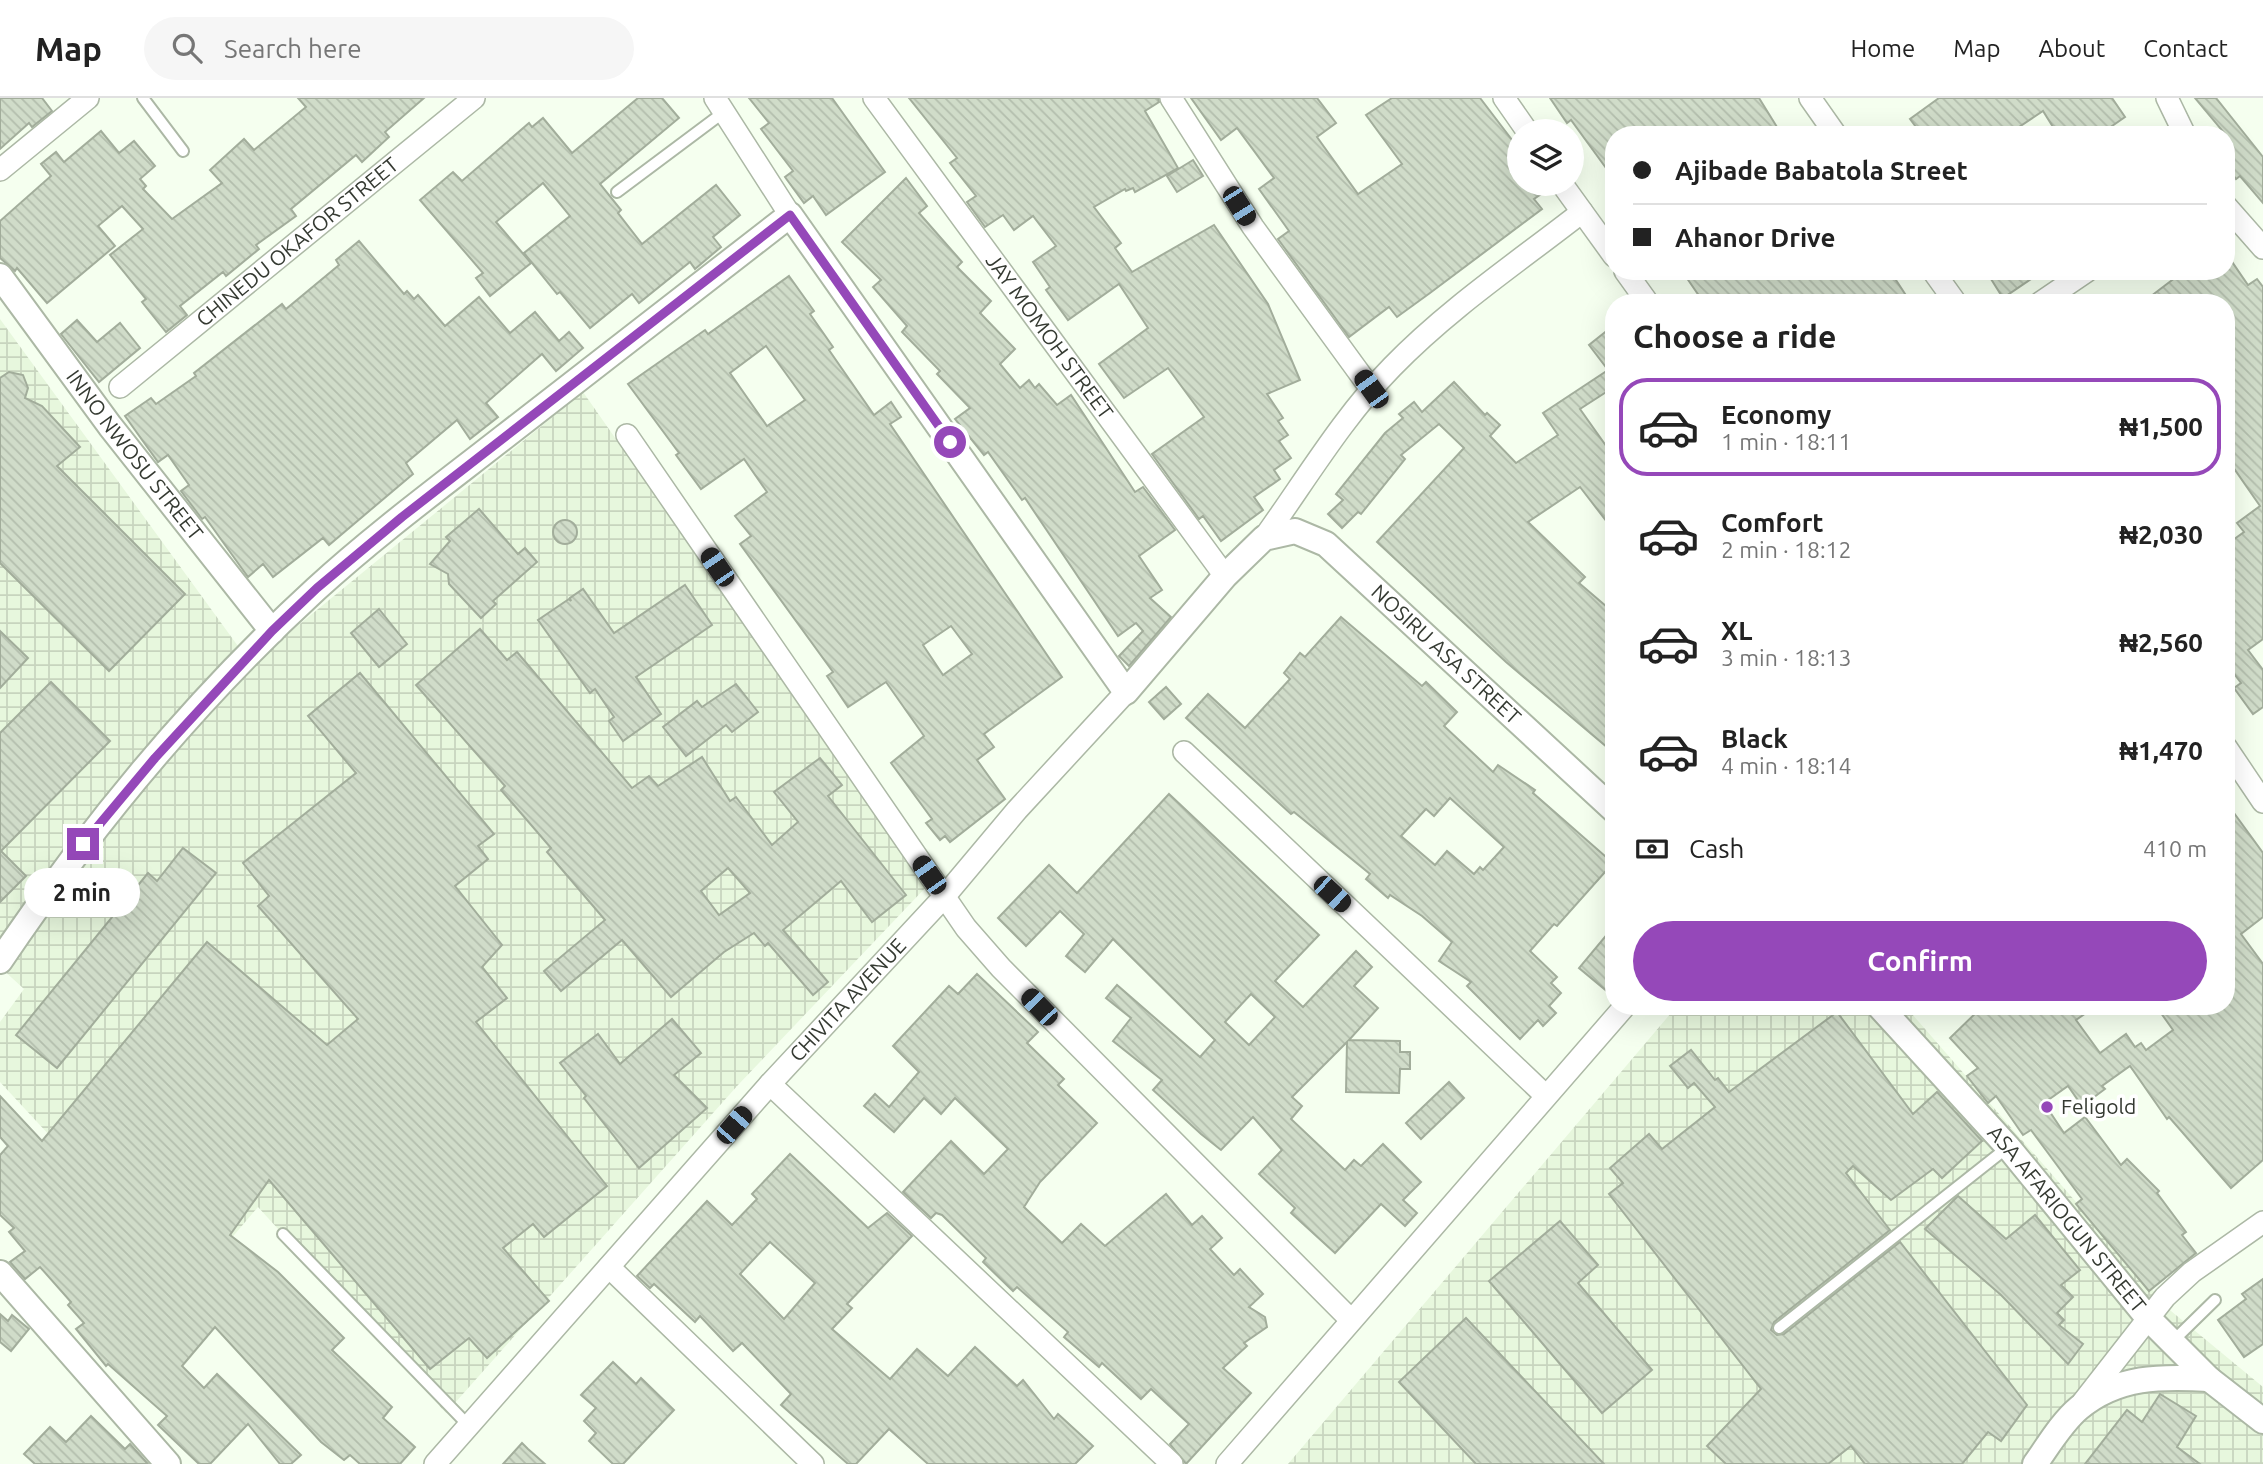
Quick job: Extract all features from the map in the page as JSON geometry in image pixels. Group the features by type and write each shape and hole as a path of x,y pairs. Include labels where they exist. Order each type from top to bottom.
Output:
{"street":[{"path":"0,170 88,98"},
{"name":"CHINEDU OKAFOR STREET","path":"120,387 474,98"},
{"name":"JAY MOMOH STREET","path":"874,98 1225,576"},
{"path":"1171,98 1253,228 1371,389"},
{"path":"1504,98 1519,119"},
{"path":"1810,98 1830,126"},
{"path":"2168,98 2181,126"},
{"path":"720,105 790,215 1126,692"},
{"path":"1570,196 1605,244"},
{"path":"1265,538 1371,389 1438,325 1581,212"},
{"path":"0,961 97,826 155,758 272,631 317,588 402,517 790,215"},
{"path":"2235,216 2263,248"},
{"name":"INNO NWOSU STREET","path":"0,276 110,426 272,631"},
{"path":"2053,294 2074,280"},
{"path":"627,435 944,897 1001,968 1351,1320"},
{"name":"NOSIRU ASA STREET","path":"1265,538 1295,531 1326,544 1605,802"},
{"name":"CHIVITA AVENUE","path":"435,1464 770,1084 944,897 1017,810 1126,692 1225,576 1265,538"},
{"path":"1184,752 1546,1096"},
{"path":"2235,761 2263,803"},
{"path":"1227,1464 1617,1015"},
{"name":"ASA AFARIOGUN STREET","path":"1887,1015 2008,1147 2171,1343 2209,1379 2263,1421"},
{"path":"770,1084 1172,1464"},
{"path":"2035,1464 2148,1318 2192,1272 2263,1222"},
{"path":"609,1267 807,1462"},
{"path":"0,1273 168,1464"},
{"path":"2078,1409 2109,1388 2135,1379 2166,1376 2209,1379"}],"lane":[{"path":"143,98 183,150"},
{"path":"617,192 720,105"},
{"path":"1779,1328 2008,1147"},
{"path":"283,1234 469,1426"},
{"path":"2171,1343 2215,1300"}],"shaded area":[{"path":"0,319 251,664 583,392 928,885 738,1085 446,1413 258,1207 190,1287 0,1082 0,1022 24,989 0,967"},
{"path":"1669,1015 1913,1015 2171,1311 2263,1387 2263,1464 1288,1464"}],"building":[{"path":"0,98 42,98 52,111 32,127 29,123 0,149"},
{"path":"298,98 424,98 385,132 389,137 362,162 356,155 291,209 296,216 256,245 259,249 226,276 223,272 180,306 187,315 166,332 142,302 146,299 110,255 143,229 122,206 98,226 115,246 47,303 17,268 15,271 0,258 0,221 51,176 41,164 56,152 64,162 101,131 119,153 134,141 155,166 140,179 146,186 143,189 172,219 222,183 210,170 244,139 254,150 306,107"},
{"path":"638,98 662,98 679,118 600,184 621,210 618,213 642,244 716,185 740,215 713,237 721,247 695,269 690,262 639,303 632,294 590,328 560,292 557,294 524,253 570,216 543,183 496,222 531,263 490,296 476,278 483,273 420,200 453,172 462,181 529,123 532,127 543,118 572,153"},
{"path":"749,98 832,98 885,172 826,215 813,196 804,203 785,177 793,171 761,129 769,123"},
{"path":"909,98 1158,98 1159,102 1145,111 1178,168 1135,192 1133,188 1126,191 1125,189 1094,207 1121,243 1115,248 1132,272 1214,225 1268,304 1300,380 1267,394 1283,418 1278,421 1288,435 1279,441 1291,458 1274,470 1280,479 1254,497 1263,510 1221,541 1203,516 1199,519 1152,454 1204,417 1168,368 1124,398 1099,364 1148,328 1119,284 1068,320 1046,290 1050,287 1033,262 1056,246 1033,216 1014,230 1003,215 985,227 967,202 976,196 950,163 957,158"},
{"path":"1191,98 1317,98 1336,123 1317,137 1358,194 1402,164 1366,115 1392,98 1480,98 1507,133 1507,196 1538,196 1534,199 1542,209 1397,317 1389,307 1349,337 1278,239 1289,231 1259,189 1274,178 1237,128 1221,140"},
{"path":"1550,98 1759,98 1776,126 1605,126 1605,167 1584,138 1584,119 1564,119"},
{"path":"1939,98 2112,98 2125,117 2112,126 2052,126 2043,111 2020,126 1915,126 1910,119"},
{"path":"2195,98 2216,98 2263,157 2263,203 2240,176 2235,178 2235,126 2218,126"},
{"path":"1193,160 1203,176 1177,192 1167,176"},
{"path":"906,178 927,206 919,213 962,262 957,267 991,301 980,313 1015,349 1000,364 1020,388 1029,380 1035,388 1039,384 1057,405 1071,395 1135,492 1143,487 1175,530 1139,556 1162,590 1150,598 1171,617 1129,666 1119,656 1143,631 1136,623 1118,636 1025,498 1022,500 988,452 984,455 955,419 970,408 937,374 940,371 902,332 907,326 873,287 881,280 842,242"},
{"path":"359,241 404,294 407,291 414,299 418,295 445,326 479,297 510,333 535,312 559,341 569,332 583,348 556,371 542,354 486,403 498,417 470,439 457,420 406,463 413,474 329,545 323,538 273,577 263,564 248,577 205,517 202,519 181,491 189,485 168,455 158,462 125,416 151,398 156,404 196,376 194,373 282,304 286,309 339,265 336,260"},
{"path":"2235,266 2248,285 2257,279 2263,287 2263,639 2248,650 2263,670 2263,707 2253,714 2235,689 2241,683 2235,675 2235,538 2244,532 2237,523 2260,506 2235,470 2235,294 2154,294 2172,280 2235,280"},
{"path":"789,276 814,311 810,314 833,347 829,350 874,415 891,402 901,417 890,424 1062,677 984,734 994,747 977,760 1005,799 950,842 945,836 940,840 926,823 932,819 891,763 924,736 886,682 848,707 827,676 833,672 740,544 751,536 735,516 767,492 744,459 701,489 676,455 679,453 628,384 705,330 708,334","holes":["766,346 805,400 767,426 730,373","951,626 972,654 943,675 923,645"]},
{"path":"1688,280 1896,280 1905,294 1698,294"},
{"path":"1992,280 2030,280 2009,294 2000,294"},
{"path":"77,320 97,342 120,323 140,348 99,382 61,334"},
{"path":"1605,332 1605,366 1589,345"},
{"path":"9,372 23,375 28,388 25,398 42,406 80,447 57,466 185,594 109,671 0,563 0,378"},
{"path":"1605,372 1605,393 1580,409 1605,444 1605,519 1580,487 1528,522 1585,577 1579,583 1605,605 1605,745 1506,662 1377,542 1464,448 1439,424 1401,455 1405,459 1361,514 1358,512 1342,528 1328,514 1343,500 1336,494 1385,433 1403,418 1399,414 1414,402 1422,412 1454,382 1485,415 1487,413 1500,425 1490,436 1516,463 1558,435 1543,413"},
{"path":"479,509 518,554 525,548 537,562 493,601 496,604 481,618 449,584 448,574 430,564 450,541 446,537"},
{"path":"565,520 574,523 577,532 574,541 565,544 556,541 553,532 556,523"},
{"path":"685,585 712,625 636,677 661,714 623,741 609,721 614,717 595,689 590,693 538,620 569,599 571,601 570,598 583,589 614,633"},
{"path":"379,609 407,644 379,667 351,633"},
{"path":"1341,617 1422,686 1426,682 1457,712 1444,726 1493,772 1498,765 1535,790 1533,793 1605,856 1605,872 1557,926 1554,924 1530,951 1557,977 1551,983 1561,993 1549,1006 1556,1013 1543,1026 1538,1020 1520,1039 1467,986 1471,982 1439,961 1452,942 1422,916 1390,895 1388,898 1366,879 1370,874 1294,812 1291,814 1186,718 1208,694 1245,728 1290,679 1284,673 1300,653 1305,657","holes":["1450,798 1504,847 1483,870 1480,867 1474,874 1447,851 1435,865 1401,836 1426,809 1434,816"]},
{"path":"480,629 507,660 517,652 632,788 649,776 658,786 702,757 730,801 736,797 772,845 798,822 774,792 820,758 842,785 828,796 906,895 872,922 841,881 783,930 828,982 813,995 768,943 765,946 754,933 724,952 671,997 622,940 561,991 544,971 605,920 547,852 551,848 501,790 505,786 416,685","holes":["728,868 750,893 719,915 701,891"]},
{"path":"0,631 28,658 0,688"},
{"path":"360,673 494,834 478,846 488,859 455,886 502,945 482,967 507,998 476,1022 607,1186 544,1237 533,1224 503,1248 549,1301 487,1358 469,1338 430,1369 269,1180 230,1235 278,1272 344,1338 332,1350 392,1407 383,1418 415,1447 400,1464 360,1464 350,1455 344,1460 321,1442 215,1327 182,1366 204,1388 217,1374 301,1455 291,1464 280,1464 248,1424 210,1464 199,1464 158,1425 167,1416 108,1364 106,1366 76,1329 84,1323 68,1305 71,1302 40,1267 25,1279 10,1262 25,1251 9,1232 14,1228 0,1215 0,1155 8,1146 0,1137 0,1096 42,1141 207,942 327,1045 358,1019 258,906 269,896 243,863 356,773 308,716"},
{"path":"51,682 110,741 1,851 26,876 0,902 0,733"},
{"path":"736,684 758,712 732,732 726,725 686,756 663,727 697,701 702,707"},
{"path":"1166,687 1181,704 1164,719 1149,702"},
{"path":"1169,794 1319,935 1275,981 1303,1007 1356,951 1372,967 1354,986 1378,1008 1349,1040 1400,1041 1400,1052 1410,1052 1410,1069 1400,1069 1399,1093 1346,1092 1347,1042 1292,1097 1302,1106 1291,1119 1345,1170 1354,1160 1361,1166 1383,1144 1421,1182 1403,1200 1417,1213 1405,1226 1381,1204 1335,1253 1291,1213 1295,1208 1259,1174 1282,1150 1253,1117 1221,1150 1153,1090 1162,1080 1113,1041 1131,1018 1106,998 1117,985 1200,1057 1215,1040 1113,939 1085,972 1066,956 1084,934 1060,911 1026,946 998,918 1049,865 1077,893","holes":["1251,994 1275,1017 1249,1045 1225,1022"]},
{"path":"2235,814 2263,853 2263,917 2241,934 2263,964 2263,1160 2231,1188 2169,1117 2167,1119 2130,1066 2102,1086 2105,1089 2082,1106 2068,1086 2044,1103 2064,1133 2085,1117 2121,1165 2127,1159 2159,1191 2157,1193 2186,1232 2182,1235 2196,1253 2149,1291 2076,1204 2082,1199 2031,1130 2023,1135 1996,1096 1988,1103 1967,1076 1978,1068 1950,1038 1974,1015 2083,1015 2076,1020 2100,1053 2126,1034 2135,1047 2141,1043 2146,1050 2173,1030 2162,1015 2235,1015"},
{"path":"183,848 216,873 57,1068 16,1035 148,873 157,881"},
{"path":"1605,937 1605,990 1579,968"},
{"path":"977,974 1038,1032 1027,1043 1064,1079 1058,1085 1097,1123 1040,1182 1024,1207 1062,1243 1081,1224 1105,1246 1166,1194 1192,1225 1202,1216 1222,1238 1210,1249 1234,1275 1240,1269 1263,1294 1249,1307 1265,1317 1267,1327 1244,1343 1247,1346 1223,1368 1251,1393 1186,1464 1170,1444 1189,1424 1151,1389 1141,1399 1102,1363 1099,1367 1064,1337 1068,1332 1017,1287 1013,1291 983,1262 986,1258 942,1215 936,1213 931,1218 903,1192 951,1141 984,1174 1008,1149 955,1098 941,1114 924,1098 894,1132 864,1106 875,1094 889,1107 919,1072 893,1046 949,986 958,994"},
{"path":"1833,1015 1839,1015 1913,1114 1937,1092 1982,1141 1942,1178 1933,1169 1891,1200 1853,1166 1846,1173 1890,1230 1774,1322 1771,1330 1777,1335 1784,1334 1900,1242 2027,1405 2001,1441 1988,1432 1962,1464 1865,1464 1851,1446 1828,1464 1726,1464 1707,1446 1761,1389 1609,1194 1623,1183 1610,1168 1649,1134 1662,1149 1715,1107 1694,1083 1688,1088 1670,1066 1691,1050 1715,1080 1718,1078 1729,1092"},
{"path":"672,1019 701,1053 674,1075 707,1108 639,1168 560,1063 598,1034 620,1064"},
{"path":"1449,1082 1464,1098 1421,1139 1406,1123"},
{"path":"790,1154 868,1228 887,1213 912,1236 847,1304 852,1308 832,1329 890,1379 917,1349 948,1376 975,1347 1017,1386 1023,1380 1054,1419 1058,1414 1093,1446 1075,1464 928,1464 889,1429 856,1464 848,1464 781,1405 791,1394 742,1343 733,1351 700,1316 695,1322 654,1284 650,1288 637,1276 707,1201 732,1225 757,1199 752,1194","holes":["770,1242 815,1283 784,1319 740,1274"]},
{"path":"1958,1196 2006,1239 2035,1215 2080,1270 2061,1285 2073,1297 2057,1313 2064,1320 2059,1325 2083,1344 2068,1364 2001,1295 1925,1229"},
{"path":"1560,1221 1598,1265 1578,1283 1652,1370 1602,1413 1489,1281"},
{"path":"2263,1279 2263,1344 2244,1357 2218,1320 2246,1299 2242,1294"},
{"path":"0,1314 8,1321 12,1315 29,1329 11,1351 0,1342"},
{"path":"1466,1318 1604,1464 1476,1464 1399,1382"},
{"path":"613,1362 636,1384 641,1378 674,1410 623,1464 613,1464 589,1441 596,1433 584,1421 596,1408 581,1395"},
{"path":"2160,1394 2196,1416 2177,1447 2200,1464 2085,1464 2127,1410 2142,1422"},
{"path":"91,1416 125,1449 130,1444 148,1464 35,1464 24,1454 50,1427 66,1442"},
{"path":"522,1443 528,1449 545,1464 503,1464"}],"place":[{"name":"Feligold","path":"2047,1107"}],"route":[{"path":"83,844 155,758 272,631 317,588 402,517 790,215 950,442"}]}
